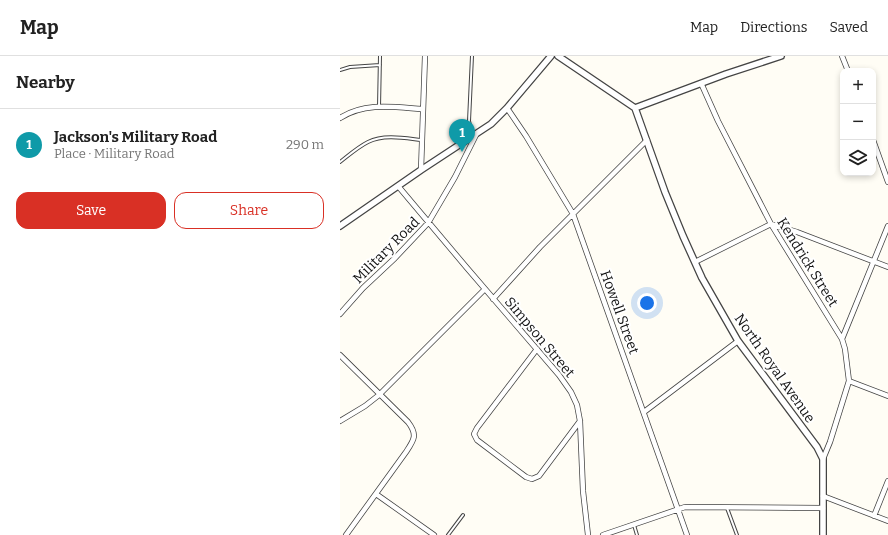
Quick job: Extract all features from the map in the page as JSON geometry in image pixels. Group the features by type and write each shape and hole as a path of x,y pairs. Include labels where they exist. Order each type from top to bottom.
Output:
{"street":[{"path":"421,170 425,56"},
{"path":"340,226 421,170 492,124 551,56"},
{"path":"558,56 636,108 781,56"},
{"path":"842,56 847,68"},
{"name":"Kendrick Street","path":"701,84 718,121 771,224 842,339 845,349 849,381 830,442 823,459"},
{"path":"340,118 347,113 366,107 422,109"},
{"name":"Howell Street","path":"507,108 526,136 573,214 652,432 677,510 687,535"},
{"name":"North Royal Avenue","path":"636,108 665,192 702,278 738,341 816,447 823,459"},
{"name":"Military Road","path":"340,314 363,288 395,258 428,223 455,177 475,136"},
{"path":"493,299 573,214 647,140"},
{"path":"876,148 888,182"},
{"name":"Simpson Street","path":"398,186 537,349 571,392 577,405 580,421 583,491 588,535"},
{"path":"695,262 771,224 797,232 888,268"},
{"path":"842,339 888,226"},
{"path":"340,421 365,406 379,395 485,289"},
{"path":"644,412 738,341"},
{"path":"537,349 477,428 474,434 476,440 526,477 532,479 538,476 580,421"},
{"path":"340,355 408,422 415,434 413,441 406,452 346,535"},
{"path":"849,381 888,396"},
{"path":"823,459 823,535"},
{"path":"874,516 888,481"},
{"path":"376,494 434,535"},
{"path":"823,496 888,521"},
{"path":"603,535 685,507 823,508"}],"lane":[{"path":"379,107 380,56"},
{"path":"472,56 469,121 475,136"},
{"path":"565,56 568,62"},
{"path":"340,70 350,67 380,65"},
{"path":"340,162 369,141 379,138 391,137 421,140"},
{"path":"883,168 888,165"},
{"path":"726,507 737,535"},
{"path":"448,535 463,515"},
{"path":"634,524 638,535"}],"place":[{"name":"Jackson's Military Road","path":"462,152"}]}
